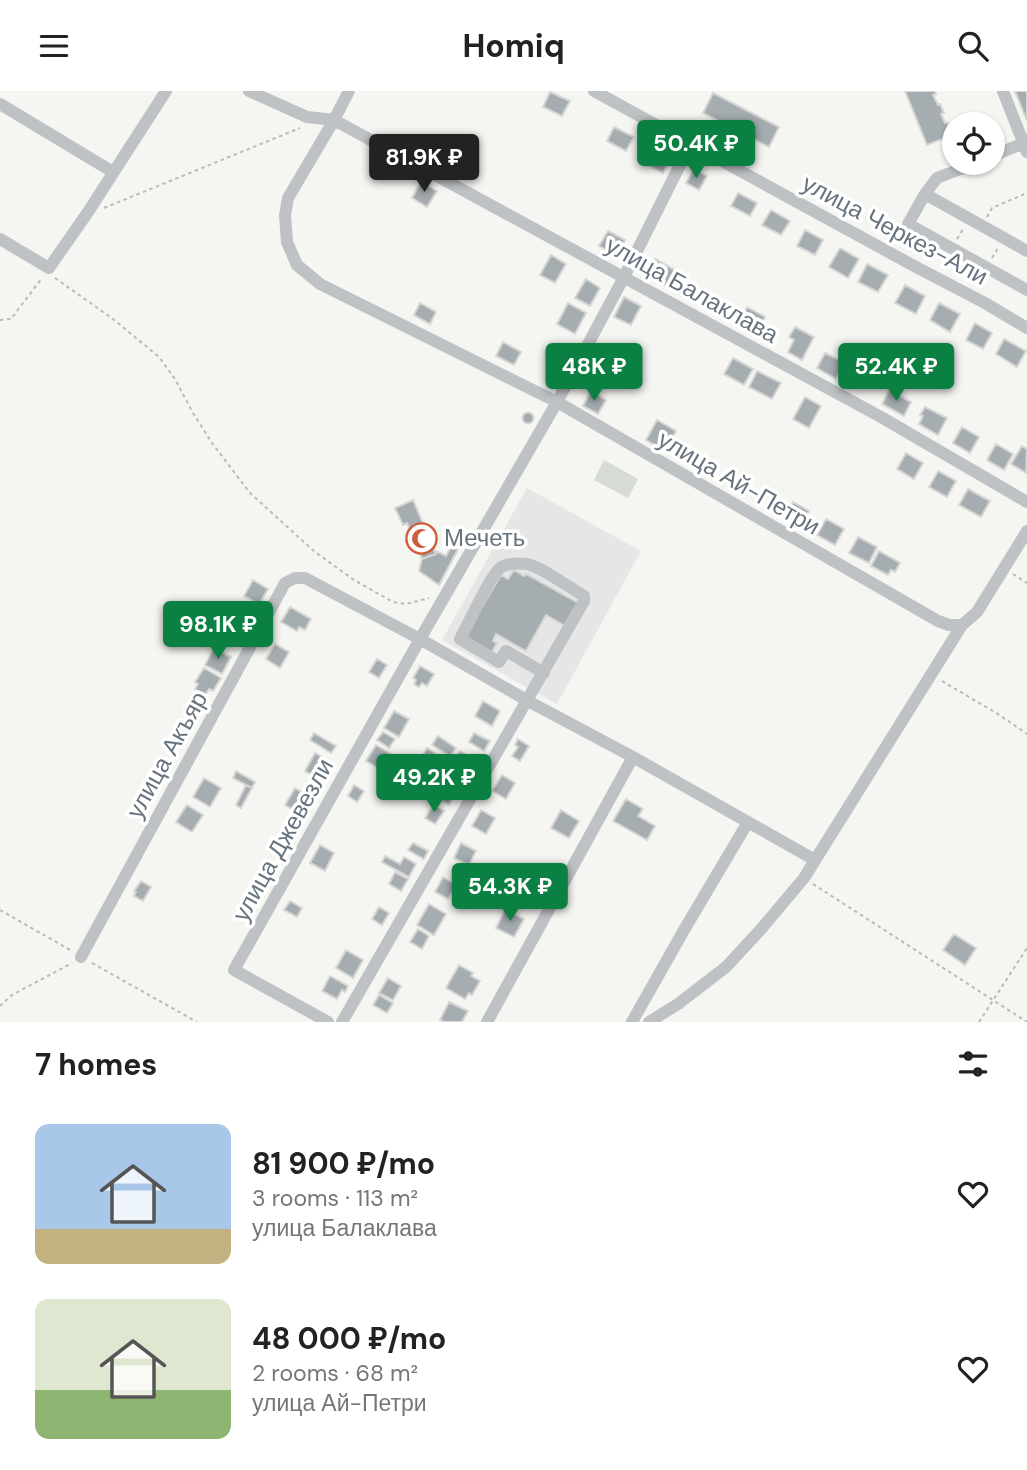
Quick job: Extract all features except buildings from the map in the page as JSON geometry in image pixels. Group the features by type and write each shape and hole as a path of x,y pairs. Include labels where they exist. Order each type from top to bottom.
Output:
{"street":[{"path":"0,239 49,268 166,91"},
{"name":"улица Балаклава","path":"248,91 307,117 328,120 881,417 1027,502"},
{"path":"328,120 349,91"},
{"name":"улица Черкез-Али","path":"594,91 1027,328"},
{"path":"1003,91 1025,147 1005,152"},
{"path":"0,104 113,173"},
{"name":"улица Ай-Петри","path":"328,120 288,198 285,215 287,242 297,265 320,284 557,402 938,621 949,625 962,625"},
{"name":"улица Джевезли","path":"328,1022 234,970 557,402 691,143"},
{"path":"945,175 937,178 908,224 1027,290"},
{"path":"925,194 1027,251"},
{"path":"649,1022 678,1004 726,967 803,878 962,625 977,612 1027,531"},
{"path":"342,1022 528,702 584,601 584,596 537,568 527,564 512,564 501,568 491,581 460,639 499,662 506,651 544,673"},
{"name":"улица Акъяр","path":"81,957 285,583 295,578 305,578 420,639"},
{"path":"420,639 528,702 633,757 814,860"},
{"path":"487,1022 633,757"},
{"path":"632,1022 748,822"}],"path":[{"path":"89,210 109,207 328,120"},
{"path":"981,226 992,208 1027,193"},
{"path":"952,248 968,219"},
{"path":"987,267 1003,238"},
{"path":"0,320 11,319 47,272 113,319 159,357 212,443 250,493 315,552 393,603 406,604 447,593"},
{"path":"1004,568 1027,583"},
{"path":"932,675 1027,734"},
{"path":"803,878 1027,1022"},
{"path":"0,910 197,1022"},
{"path":"979,1022 1027,948"},
{"path":"0,1006 12,995 81,957"}],"shaded area":[{"path":"604,460 638,479 628,498 594,480"},
{"path":"527,488 641,551 557,704 442,640"}],"place":[{"name":"Мечеть","path":"421,538"}]}
